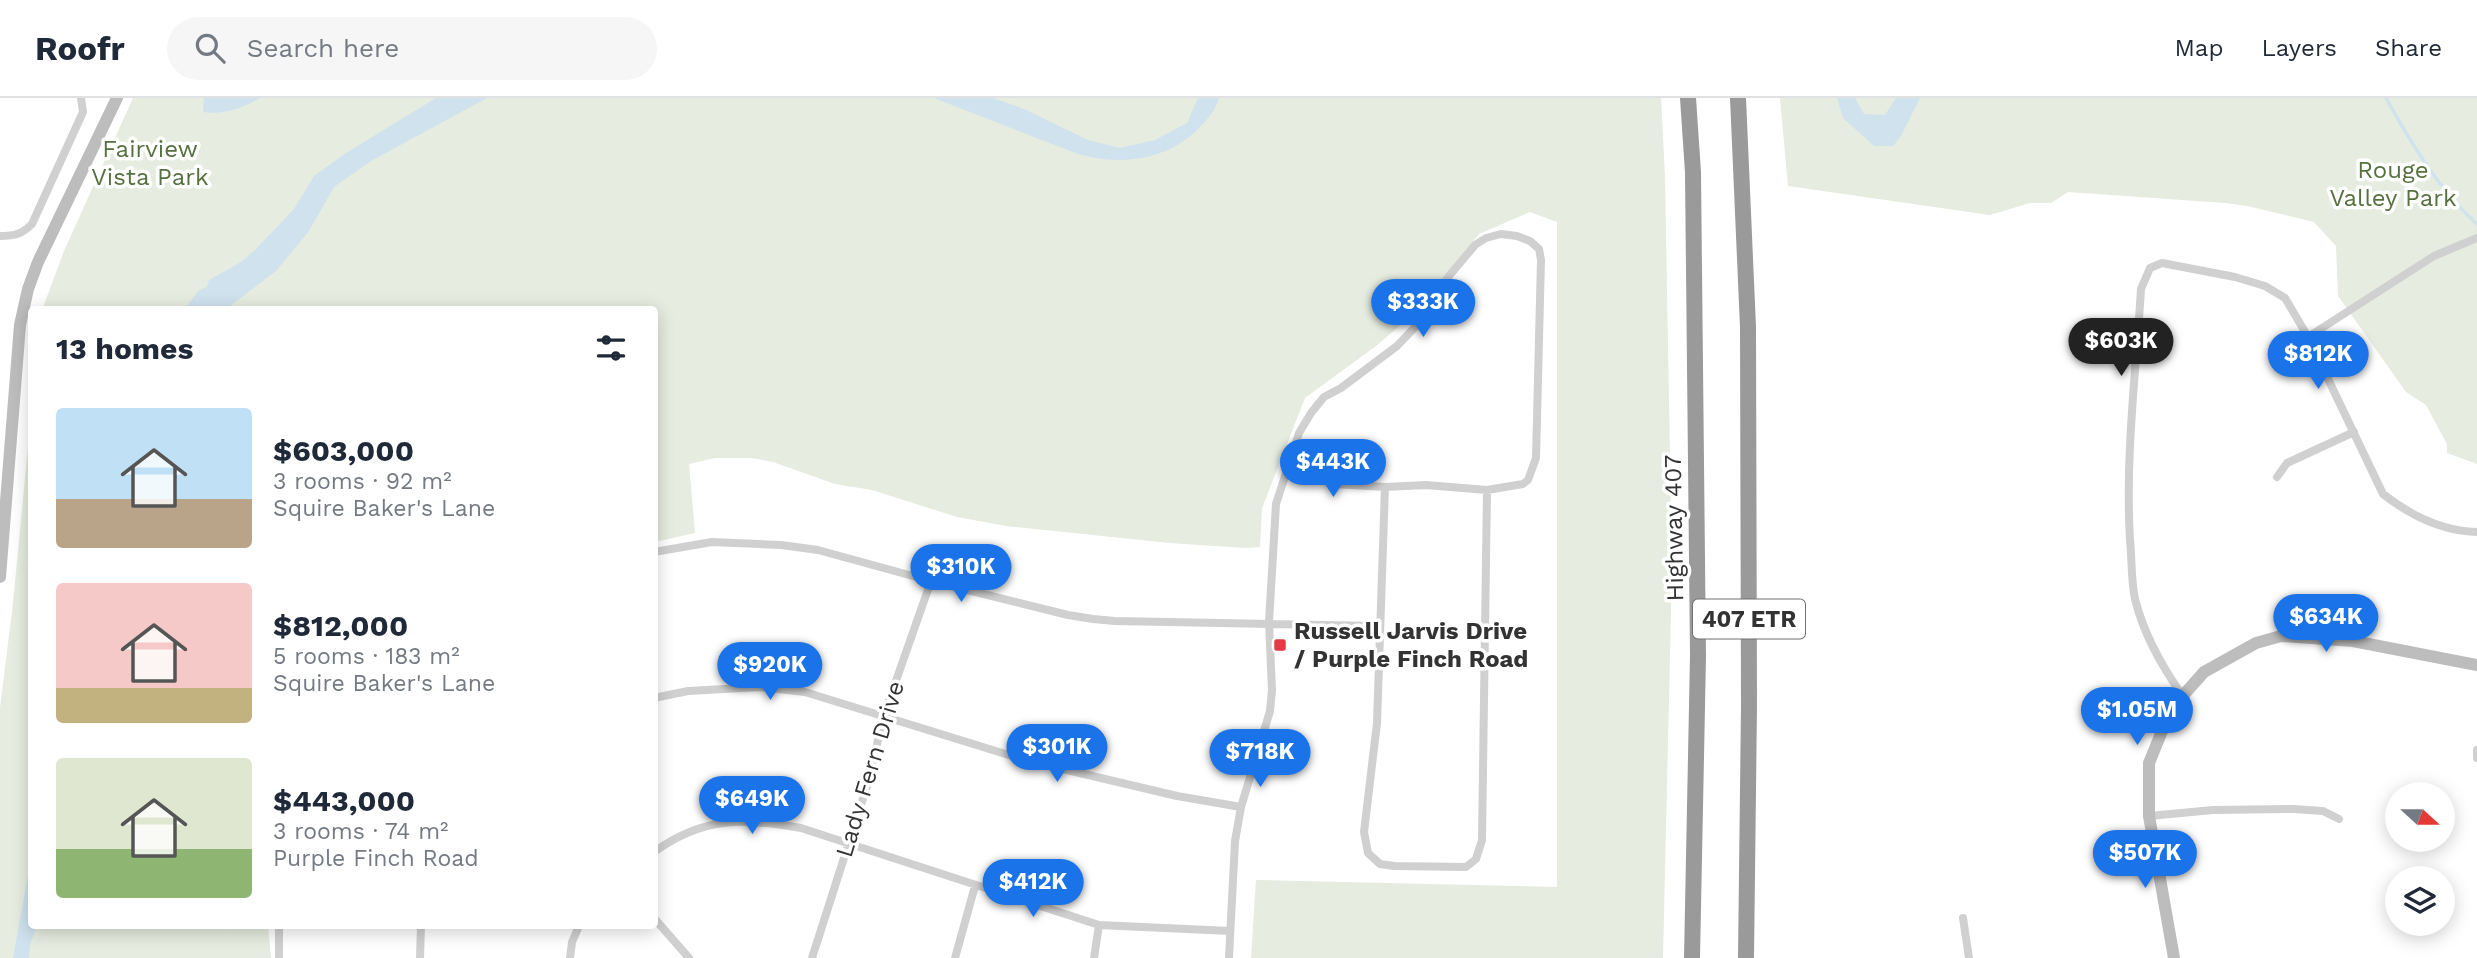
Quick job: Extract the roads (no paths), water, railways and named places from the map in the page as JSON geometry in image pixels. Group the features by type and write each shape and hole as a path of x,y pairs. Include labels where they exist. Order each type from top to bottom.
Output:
{"highway":[{"name":"Highway 407","path":"1688,98 1693,172 1698,656 1692,958"},
{"name":"407 ETR","path":"1738,98 1748,341 1746,958"},
{"path":"1748,911 1757,958"}],"street":[{"path":"0,236 16,236 24,232 38,215 83,112 81,98"},
{"path":"0,578 20,325 28,289 38,262 117,98"},
{"path":"1229,958 1235,841 1241,807 1270,711 1272,690 1269,622 1276,504 1299,433 1324,397 1341,388 1397,346 1423,317 1449,276 1475,245 1486,238 1502,234 1530,241 1539,249 1541,260 1536,458 1528,480 1523,485 1488,490 1426,485 1385,487 1334,484 1288,469"},
{"path":"2308,337 2434,256 2477,238"},
{"path":"2182,695 2160,662 2146,631 2133,583 2128,505 2141,289 2150,268 2162,263 2235,277 2265,286 2285,298 2308,337 2383,494 2421,519 2455,531 2477,532"},
{"path":"2277,477 2287,463 2354,432"},
{"path":"1385,487 1377,723 1364,832 1368,853 1380,863 1394,866 1466,867 1476,859 1482,840 1488,490"},
{"path":"658,551 712,542 781,545 818,550 931,581 1093,619 1380,626"},
{"name":"Lady Fern Drive","path":"812,958 867,786 884,715 931,581"},
{"path":"2174,958 2149,816 2148,763 2171,709 2204,672 2256,643 2281,636 2353,641 2477,665"},
{"path":"658,697 688,691 761,687 805,692 1025,761 1177,796 1241,807"},
{"path":"2477,750 2477,758"},
{"path":"2149,816 2213,810 2293,809 2323,811 2339,819"},
{"path":"658,849 684,832 701,826 759,821 801,828 1099,925 1230,931"},
{"path":"956,958 975,886"},
{"path":"1963,918 1969,958"},
{"path":"658,923 689,958"},
{"path":"1094,958 1099,925"},
{"path":"279,929 279,958"},
{"path":"420,958 421,929"},
{"path":"570,958 572,942 578,929"}],"water":[{"path":"204,98 260,98 233,110 211,113 203,112"},
{"path":"436,98 487,98 371,161 334,187 309,231 276,271 230,306 187,306 199,290 207,287 209,280 241,262 256,249 294,209 314,176 346,153"},
{"path":"934,98 993,98 1024,109 1088,140 1120,148 1155,140 1187,123 1198,98 1219,98 1216,107 1197,130 1171,149 1141,158 1109,160 1078,154"},
{"path":"1837,98 1855,98 1864,114 1885,115 1896,98 1920,98 1893,146 1874,146 1843,118"},
{"path":"28,875 28,929 36,929 30,944 29,958 13,958"}],"waterway":[{"path":"2386,98 2438,181 2477,224"}],"place":[{"name":"Russell Jarvis Drive / Purple Finch Road","path":"1280,645"}],"park label":[{"name":"Fairview Vista Park","path":"150,163"},
{"name":"Rouge Valley Park","path":"2393,184"}]}
